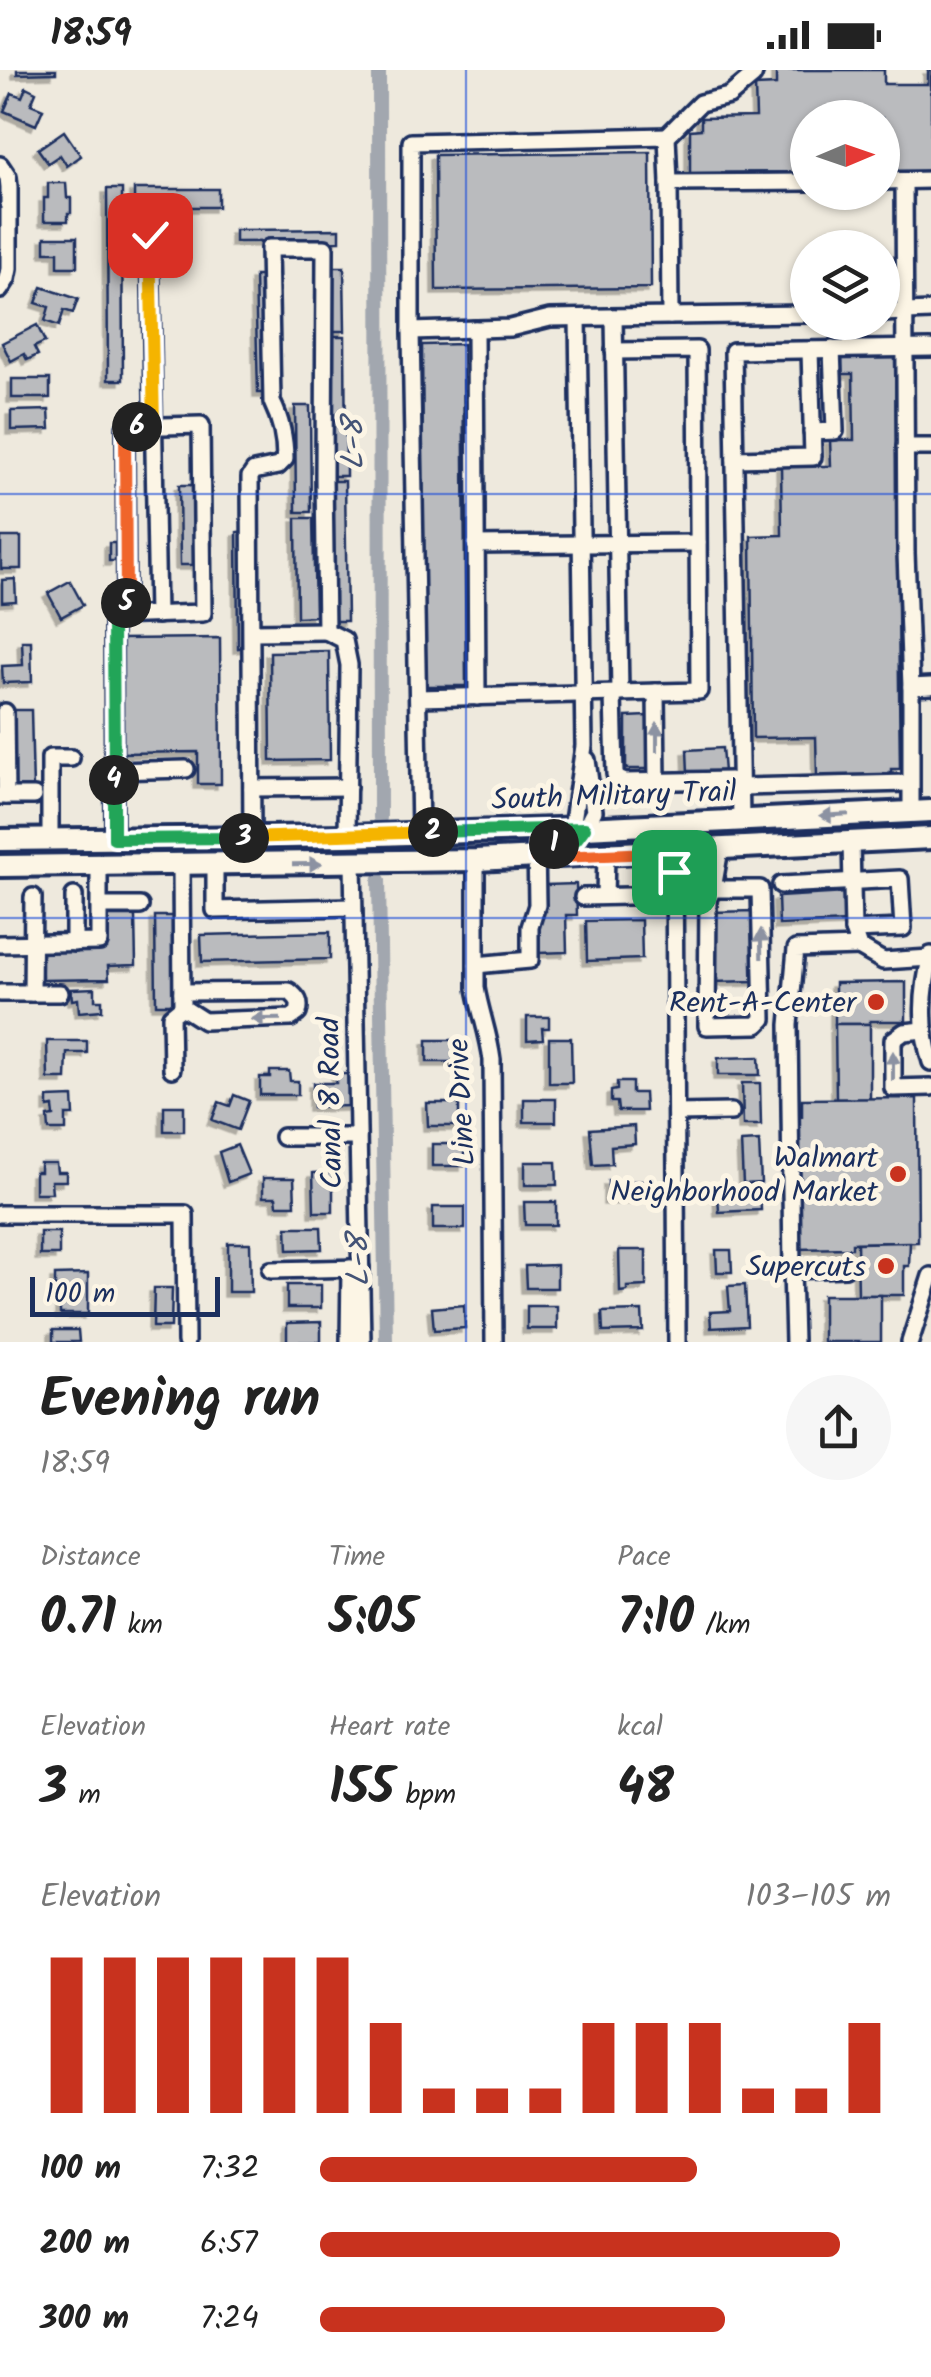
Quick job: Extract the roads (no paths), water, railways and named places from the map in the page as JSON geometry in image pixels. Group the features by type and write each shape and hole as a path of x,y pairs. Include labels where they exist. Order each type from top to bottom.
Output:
{"main road":[{"name":"South Military Trail","path":"0,840 347,836 921,811"},
{"path":"606,854 612,843 625,837 758,831 788,818"},
{"path":"424,862 444,850 536,851 576,840 578,828"},
{"name":"South Military Trail","path":"0,866 424,862 476,860 536,851 674,852 931,838"},
{"path":"0,858 11,852 142,848 170,839"}],"street":[{"path":"420,832 411,142 667,136 700,102 730,96 756,70"},
{"path":"667,136 670,316"},
{"path":"0,290 9,270 9,186 2,166"},
{"path":"900,181 931,180"},
{"path":"904,181 906,553 915,775 921,811"},
{"path":"669,183 790,182"},
{"path":"150,235 157,615"},
{"path":"252,838 250,478 254,470 278,466 285,459 272,402 269,248 325,248 326,631"},
{"path":"900,312 931,311"},
{"path":"411,331 510,328 550,318 790,314"},
{"path":"614,317 618,779 730,780 741,787 915,775"},
{"path":"578,318 584,746 594,801 594,811 578,828"},
{"path":"475,329 477,696"},
{"path":"741,820 734,351 931,348"},
{"path":"812,432 835,431 832,349"},
{"path":"418,698 699,691 696,350 614,351"},
{"path":"735,459 812,457 810,350"},
{"path":"114,839 113,616 126,616 203,614 201,425 125,427 126,616"},
{"path":"905,448 931,448"},
{"path":"475,545 698,543"},
{"path":"252,632 326,631 344,640 349,665 347,836"},
{"path":"911,686 931,686"},
{"path":"656,692 657,782"},
{"path":"4,712 3,796 34,796"},
{"path":"50,840 50,758 71,758"},
{"path":"114,771 186,769"},
{"path":"252,788 348,787"},
{"path":"851,842 853,930 859,947"},
{"path":"713,889 760,890 763,1019 757,1026 707,1026 708,899 720,850"},
{"path":"476,965 530,960 530,927 537,906 536,851"},
{"path":"674,852 677,1342"},
{"path":"605,896 606,854"},
{"name":"Line Drive","path":"476,860 476,988 492,1060 494,1342"},
{"name":"Canal 8 Road","path":"352,864 358,1137 355,1268 362,1342"},
{"path":"172,1070 171,1016 182,1000 181,865"},
{"path":"215,865 216,910 354,907"},
{"path":"0,944 99,942 99,866"},
{"path":"781,885 900,879 903,928 853,930"},
{"path":"583,897 674,895"},
{"path":"74,896 74,943"},
{"path":"32,993 33,897"},
{"path":"99,906 140,906"},
{"path":"794,1342 789,1025 796,950 859,947 882,961 930,957 926,1035 931,1062"},
{"path":"675,990 707,988"},
{"path":"289,991 300,1005 298,1014 291,1018 204,1021 182,1000 289,991"},
{"path":"0,993 60,993"},
{"path":"926,1035 904,1032 893,1040 893,1088 931,1087"},
{"path":"676,1113 731,1112"},
{"path":"283,1137 358,1137"},
{"path":"0,1214 185,1214 186,1342"},
{"path":"271,1270 355,1268 349,1342"},
{"path":"792,1270 845,1268"},
{"path":"910,1342 931,1276"}],"waterway":[{"name":"L-8","path":"379,70 380,818"},
{"name":"L-8","path":"379,880 386,1342"}],"place":[{"name":"Rent-A-Center","path":"876,1002"},
{"name":"Walmart Neighborhood Market","path":"898,1174"},
{"name":"Supercuts","path":"886,1266"}]}
